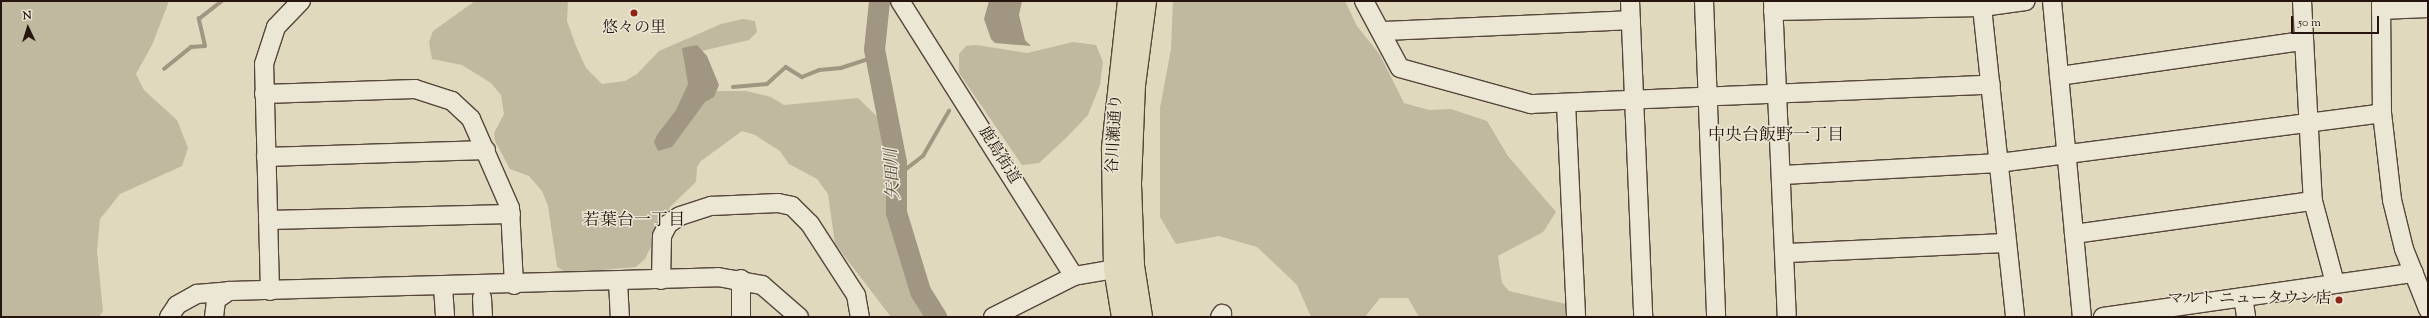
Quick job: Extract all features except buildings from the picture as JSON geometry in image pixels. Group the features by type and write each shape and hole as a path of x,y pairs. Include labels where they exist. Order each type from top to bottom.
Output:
{"main road":[{"name":"谷川瀬通り","path":"1124,267 1112,148 1130,1"},
{"path":"1123,317 1131,126 1145,1"},
{"path":"1124,267 1141,317"}],"street":[{"path":"270,291 264,64 270,39 284,16 301,1"},
{"name":"鹿島街道","path":"900,1 1074,276"},
{"path":"1364,1 1382,31 1400,68 1531,104 1633,101 1708,96 1991,85"},
{"path":"1630,1 1643,317"},
{"path":"1704,1 1716,317"},
{"path":"1787,317 1783,175 1773,6 1939,4 1982,7 2026,1"},
{"path":"2052,1 2082,317"},
{"path":"2302,1 2313,201 2335,283"},
{"path":"2428,8 2381,5 2382,113 2392,200 2414,273 2428,309"},
{"path":"1982,7 2015,317"},
{"path":"1382,31 1631,20"},
{"path":"2059,76 2303,41"},
{"path":"264,94 427,90 462,110 471,119 486,150 511,214 514,285"},
{"path":"1566,103 1576,317"},
{"path":"1783,175 1999,163 2309,121 2382,113"},
{"path":"266,157 486,150"},
{"path":"2074,234 2313,201"},
{"path":"660,280 662,236 668,224 680,216 712,206 778,203 792,206 810,224 856,295 860,317"},
{"path":"268,220 511,214"},
{"path":"1786,253 2007,242"},
{"path":"994,317 1074,276 1124,267"},
{"path":"2103,317 2414,273"},
{"path":"741,279 741,317"},
{"path":"169,317 177,305 197,294 229,291 741,279 772,290 799,317"},
{"path":"618,281 620,317"},
{"path":"443,287 445,317"},
{"path":"214,317 216,300 229,291"},
{"path":"2243,297 2246,317"},
{"path":"482,298 483,317"}],"shaded area":[{"path":"1,1 169,1 152,45 136,74 144,90 177,120 188,148 182,166 120,194 100,219 97,251 103,311 99,317 1,317"},
{"path":"475,1 568,1 567,21 576,46 586,68 602,84 625,81 637,74 659,51 721,24 743,19 755,21 757,32 749,40 693,53 707,91 746,91 771,97 784,105 858,98 892,131 899,145 906,238 929,317 891,317 835,244 828,194 817,179 789,164 780,151 755,135 742,131 701,161 697,167 696,182 670,207 645,259 636,267 567,273 557,267 548,206 542,191 529,176 510,169 495,141 494,133 504,114 501,95 491,83 462,65 432,59 429,42 433,31"},
{"path":"989,1 1022,1 1019,15 1025,40 1031,46 995,43 991,39 984,19"},
{"path":"1173,1 1345,1 1357,26 1380,55 1404,103 1429,110 1451,109 1487,121 1508,156 1556,212 1543,232 1498,256 1502,283 1509,291 1566,304 1570,309 1569,317 1419,317 1408,298 1380,298 1365,317 1311,317 1297,285 1257,247 1219,236 1176,244 1160,217 1160,108 1171,49"},
{"path":"1073,42 1096,45 1103,62 1100,85 1088,115 1039,163 1022,165 959,73 959,54 966,46 976,45 1027,53"},
{"path":"697,45 707,56 719,85 714,97 705,102 672,147 658,151 654,142 657,135 676,110 688,84 682,48"}],"waterway":[{"path":"164,69 191,47 205,46 199,19 222,1"},
{"name":"矢田川","path":"879,1 874,49 896,162 896,212 920,291 936,317"},
{"path":"733,87 767,84 786,67 802,77 819,70 841,68 875,57"},
{"path":"896,177 923,156 949,111"}],"place":[{"name":"悠々の里","path":"634,13"},
{"name":"マルト ニュータウン店","path":"2339,300"}],"district":[{"name":"中央台飯野一丁目","path":"1776,137"},
{"name":"若葉台一丁目","path":"634,222"}]}
